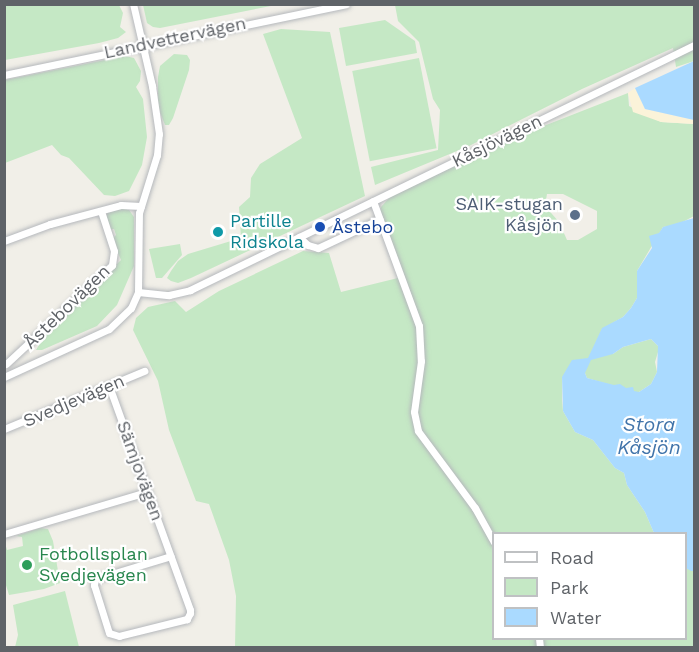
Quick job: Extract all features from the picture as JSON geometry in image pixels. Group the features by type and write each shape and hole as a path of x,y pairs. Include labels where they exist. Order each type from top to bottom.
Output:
{"street":[{"path":"4,376 109,329 131,308 138,292 137,232 141,206 157,155 159,135 152,86 133,4"},
{"name":"Landvettervägen","path":"4,75 346,4"},
{"name":"Kåsjövägen","path":"138,292 169,295 190,290 694,45"},
{"path":"373,201 419,326 421,361 414,412 418,431 475,508 492,538"},
{"path":"4,242 50,224 128,204 141,206"},
{"name":"Åstebovägen","path":"6,364 114,262 114,252 101,211"},
{"path":"298,237 308,245 318,248 380,219"},
{"name":"Svedjevägen","path":"4,429 144,371"},
{"name":"Sämjovägen","path":"109,386 171,556 190,610 188,618 119,636 109,633 94,585 95,579 171,556"},
{"path":"4,534 147,492"}],"green space":[{"path":"5,4 119,5 123,13 120,27 126,32 118,38 99,43 5,60"},
{"path":"143,4 276,5 160,28 147,23"},
{"path":"395,5 694,5 694,61 676,67 673,48 582,89 469,146 375,185 371,167 438,150 440,110 433,99 419,42 398,21"},
{"path":"385,20 415,41 417,53 346,66 339,28"},
{"path":"281,29 330,32 365,196 191,278 178,283 171,281 167,278 171,271 178,261 188,254 241,238 239,207 250,197 251,178 260,164 302,138 263,34"},
{"path":"174,54 187,55 190,60 189,70 173,118 169,125 165,125 158,107 158,77 160,66"},
{"path":"125,56 134,58 141,71 140,81 136,87 143,99 147,137 142,165 129,191 115,196 104,195 69,158 61,155 52,145 5,163 5,80"},
{"path":"419,58 437,148 370,161 352,71"},
{"path":"628,93 629,106 661,122 694,124 694,216 677,225 663,227 637,271 637,298 623,317 602,329 593,351 613,354 623,347 651,339 658,346 658,352 655,362 657,372 651,384 639,392 634,392 587,378 585,373 562,377 563,411 575,432 593,440 615,468 624,473 627,485 645,512 654,532 492,532 492,640 687,640 687,568 694,571 694,647 235,647 236,596 229,560 209,504 196,501 169,430 158,381 133,330 136,318 148,307 175,301 186,312 219,291 303,251 329,253 341,292 402,277 380,213 381,207 390,197 513,138","holes":["547,194 563,194 597,211 597,229 578,240 567,240 559,222 545,206"]},
{"path":"121,208 129,210 134,217 134,266 117,305 97,326 42,350 36,350 43,338 121,260 112,239 116,235 114,229 109,229 106,219 108,211"},
{"path":"180,244 182,255 162,278 156,278 149,249"},
{"path":"40,528 48,529 53,541 60,583 44,589 9,595 5,582 5,543 7,550 23,546 22,537 16,536"},
{"path":"65,591 79,647 15,647 18,635 13,605"}],"sand":[{"path":"635,88 645,109 694,120 694,124 661,122 633,112 628,93"}],"water":[{"path":"694,61 694,120 645,109 635,88"},
{"name":"Stora Kåsjön","path":"694,218 694,571 687,569 687,532 654,532 645,512 627,485 624,473 615,468 593,440 575,432 563,411 562,377 572,360 588,358 602,328 623,317 631,308 637,298 637,271 652,248 649,236 659,233 663,227","holes":["651,339 658,346 657,372 651,384 639,392 634,391 633,387 626,388 620,384 614,385 587,378 585,373 591,360"]}],"place":[{"name":"SAIK-stugan Kåsjön","path":"575,215"},
{"name":"Åstebo","path":"320,227"},
{"name":"Partille Ridskola","path":"218,232"},
{"name":"Fotbollsplan Svedjevägen","path":"27,565"}]}
